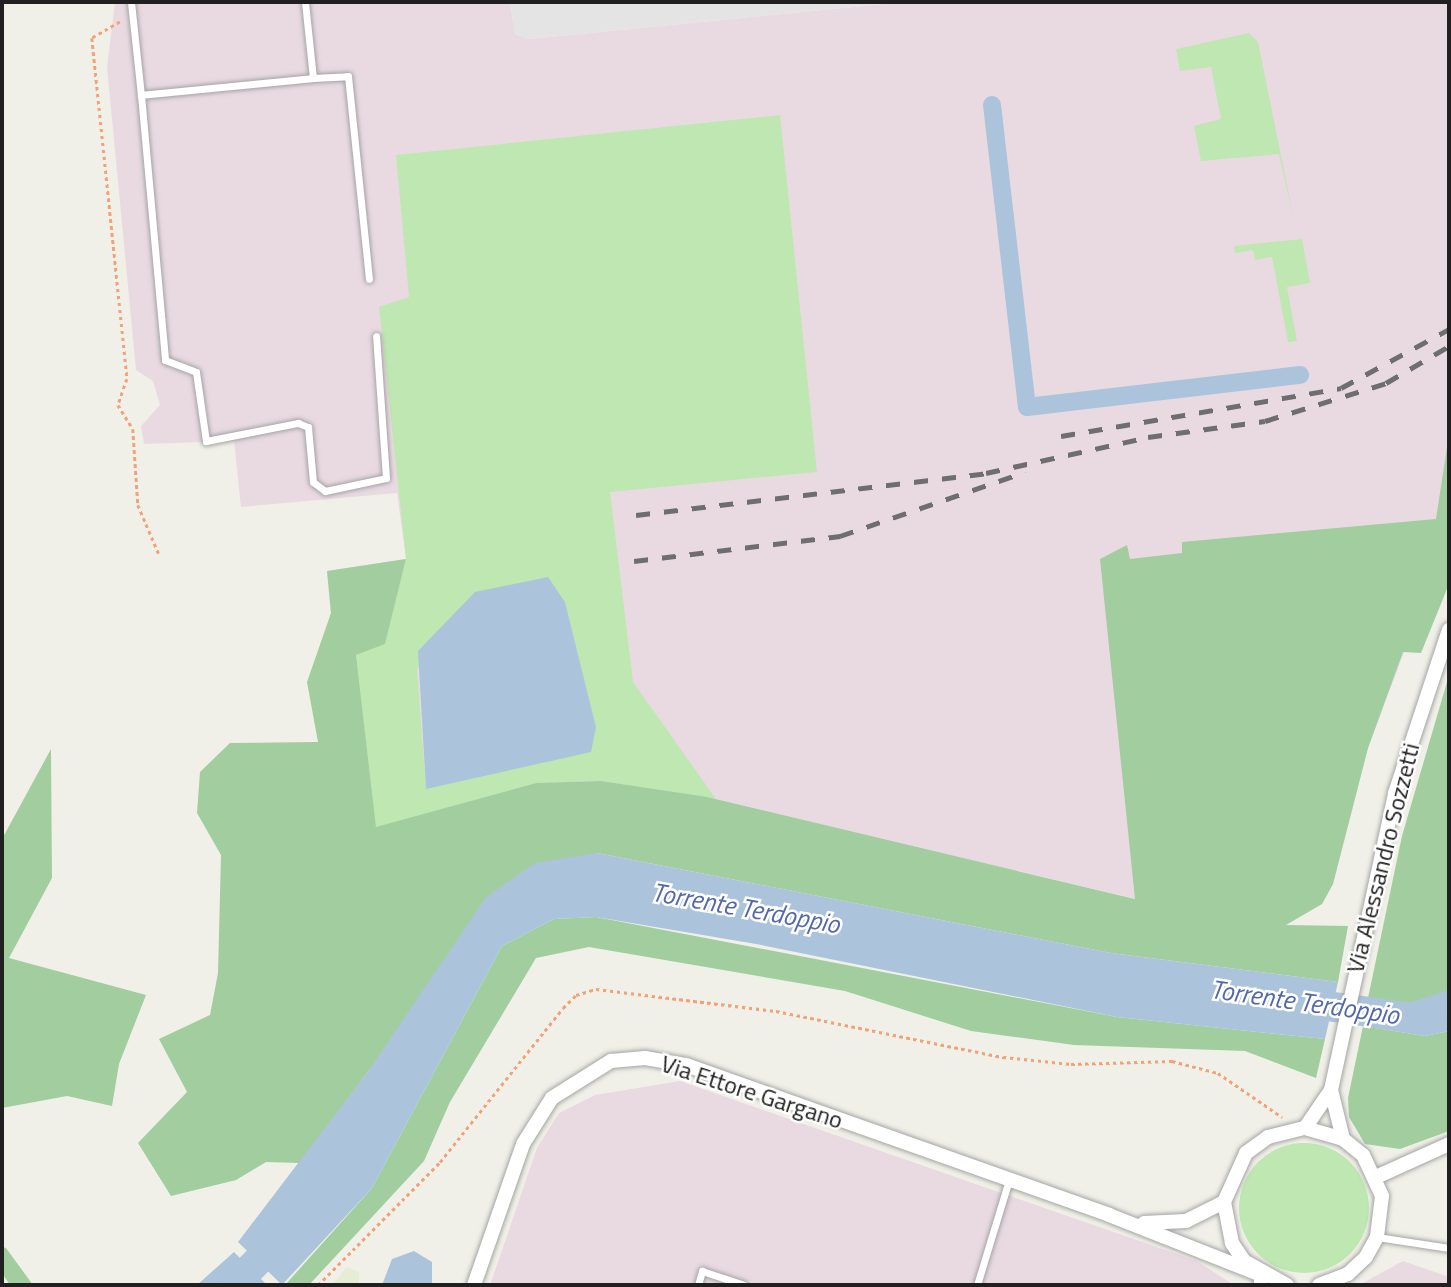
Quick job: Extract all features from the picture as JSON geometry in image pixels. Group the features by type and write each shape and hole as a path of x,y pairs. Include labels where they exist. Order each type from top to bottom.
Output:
{"street":[{"name":"Via Alessandro Sozzetti","path":"1343,1139 1331,1090 1353,975 1395,793 1449,630"},
{"name":"Via Ettore Gargano","path":"477,1284 523,1144 552,1098 611,1061 686,1065 1109,1215 1261,1280 1287,1285"},
{"name":"Via Alessandro Sozzetti","path":"1300,1129 1331,1090"},
{"path":"1261,1280 1232,1243 1224,1202 1246,1153 1300,1129 1343,1139 1376,1177 1382,1217 1377,1237 1348,1274 1319,1285"},
{"path":"1376,1177 1449,1144"},
{"name":"Via Ettore Gargano","path":"1109,1215 1156,1226 1186,1221 1224,1202"}],"lane":[{"path":"131,2 164,360 196,372 201,437 212,442 304,424 314,487 381,483 389,458 376,336"},
{"path":"305,2 313,78"},
{"path":"141,95 348,75 369,279"},
{"path":"977,1285 1009,1179"},
{"path":"1377,1237 1449,1248"},
{"path":"698,1285 702,1271 744,1285"}],"path":[{"path":"132,15 92,38 127,379 118,405 132,429 138,505 159,554"},
{"path":"318,1285 440,1162 563,1008 576,995 596,989 776,1012 1003,1057 1071,1064 1172,1061 1219,1073 1300,1129"}],"shaded area":[{"path":"115,2 510,2 515,34 529,39 904,2 1449,2 1449,533 1368,748 1333,884 1322,904 1250,926 707,797 536,783 351,835 327,571 406,559 397,493 241,507 234,441 144,444 141,426 160,405 153,381 136,370 107,67"},
{"path":"510,2 904,2 529,39 515,34"},
{"path":"680,1081 1197,1261 1234,1285 490,1285 537,1148 559,1113 595,1095"},
{"path":"1403,1261 1449,1277 1449,1285 1359,1285"}],"green space":[{"path":"1249,33 1258,42 1294,220 1279,154 1201,161 1194,126 1221,119 1211,67 1180,71 1176,49"},
{"path":"780,115 817,472 610,492 633,682 716,799 601,781 536,783 376,828 356,655 385,644 406,559 379,307 409,297 396,155","holes":["565,602 596,727 426,789 417,669"]},
{"path":"1302,239 1310,283 1287,287 1297,341 1288,342 1272,257 1255,260 1253,250 1235,253 1234,246"},
{"path":"1449,434 1449,584 1421,653 1403,652 1368,748 1333,884 1322,904 1286,925 1348,926 1338,982 1111,953 597,853 369,1070 300,1163 266,1162 236,1180 171,1196 138,1143 187,1092 159,1039 210,1015 218,973 221,855 197,813 200,772 230,743 318,742 307,682 331,613 327,571 406,559 385,644 356,655 376,827 536,783 601,781 707,797 1135,899 1100,559 1127,545 1130,559 1182,553 1182,542 1436,519"},
{"path":"1449,675 1449,993 1417,1009 1368,998 1402,836"},
{"path":"51,749 52,878 9,958 146,995 119,1064 112,1106 67,1096 2,1108 2,839"},
{"path":"596,917 1117,1017 1325,1039 1316,1078 1245,1051 1074,1045 971,1031 845,991 589,947 536,958 450,1102 424,1161 309,1285 285,1285 372,1188 502,946 554,919"},
{"path":"1363,1026 1425,1036 1449,1031 1449,1131 1400,1149 1365,1144 1349,1117 1348,1098"},
{"path":"1304,1143 1329,1148 1350,1162 1364,1183 1369,1208 1364,1233 1350,1254 1329,1268 1304,1273 1279,1268 1258,1254 1244,1233 1239,1208 1244,1183 1258,1162 1279,1148"},
{"path":"2,1247 6,1248 33,1285 10,1285 2,1273"},
{"path":"347,1267 359,1272 359,1285 332,1285"}],"water":[{"path":"548,577 565,602 596,727 591,752 426,789 418,651 475,592"},
{"path":"597,853 1111,953 1338,982 1325,1039 1117,1017 756,944 596,917 554,919 502,946 372,1188 282,1285 238,1242 369,1070 486,897 535,863"},
{"path":"1449,993 1449,1031 1425,1036 1363,1026 1368,998 1417,1008"},
{"path":"414,1251 432,1262 432,1285 382,1285 392,1259"},
{"path":"234,1252 267,1285 197,1285"}],"waterway":[{"path":"992,105 1027,407 1300,375"},
{"name":"Torrente Terdoppio","path":"1292,1001 1411,1018 1449,1006"},
{"name":"Torrente Terdoppio","path":"234,1285 286,1232"}],"railway":[{"path":"1061,436 1341,388 1449,329"},
{"path":"636,515 986,473 1148,437 1265,421 1386,383 1449,346"},
{"path":"634,561 840,536 1025,472"}]}
